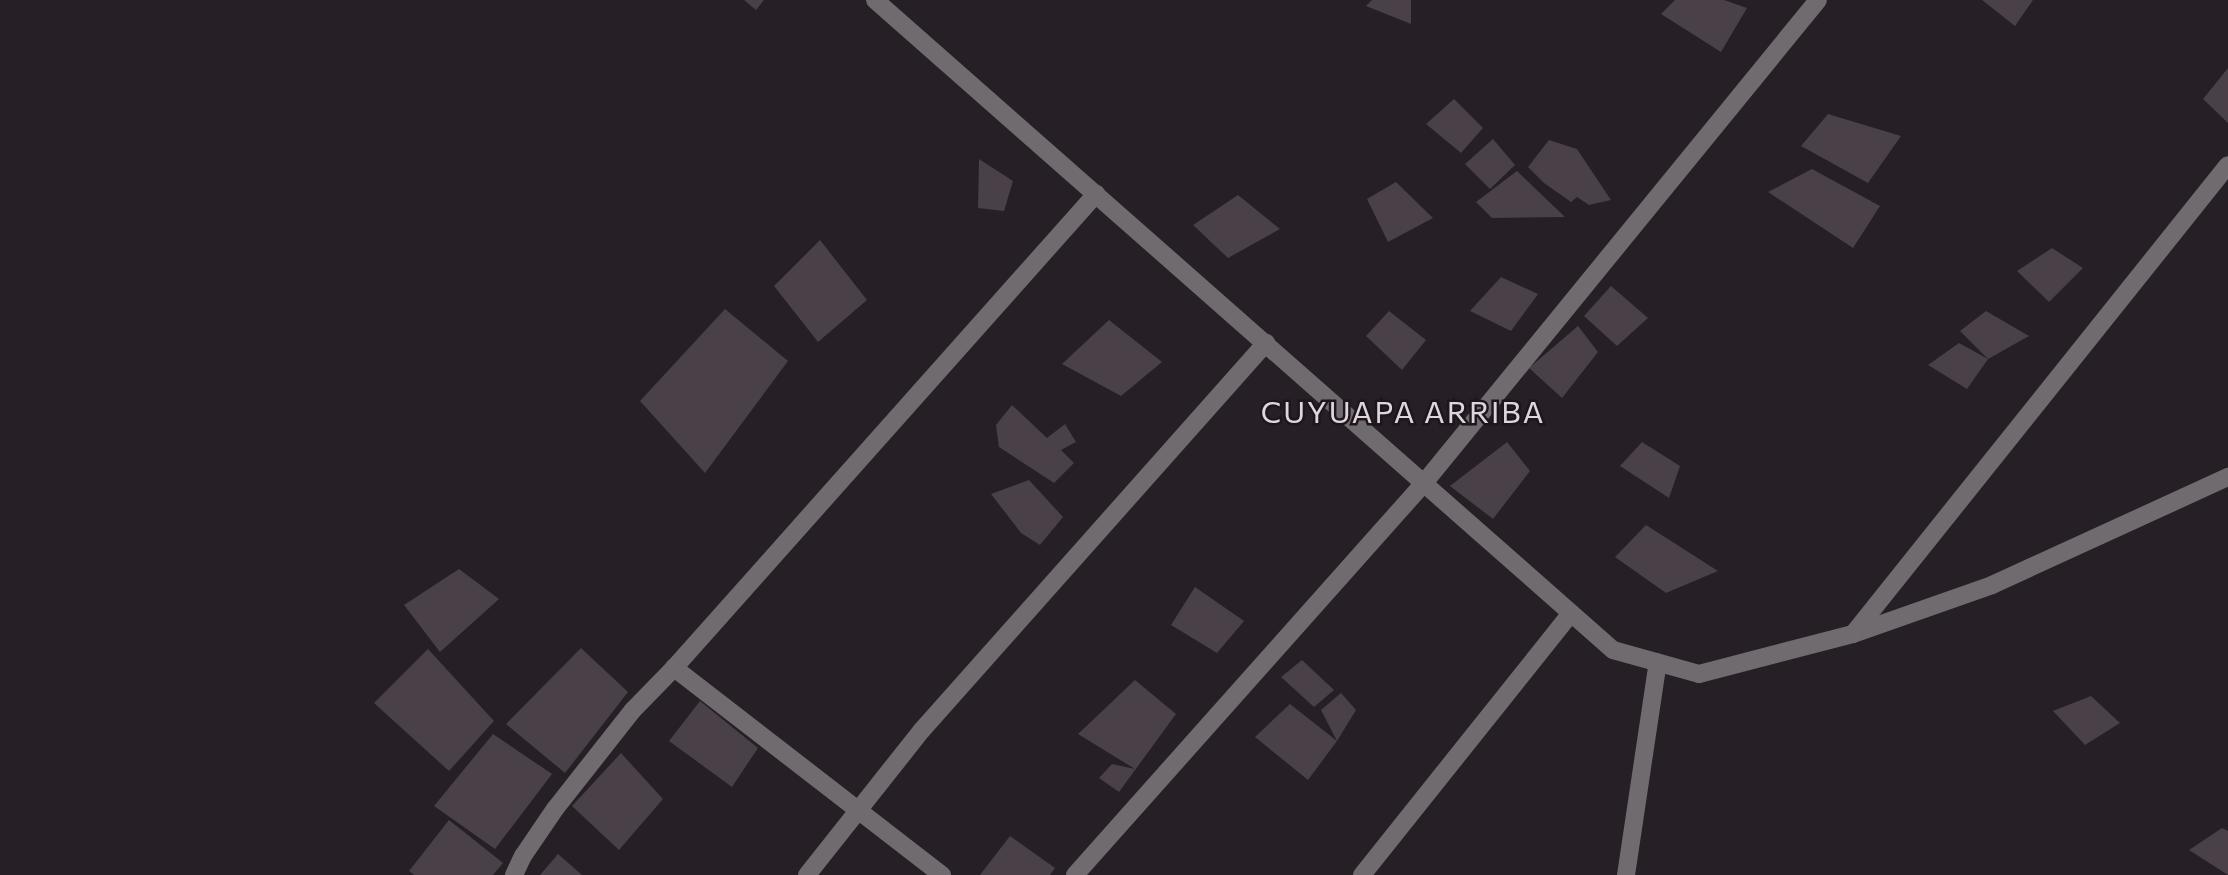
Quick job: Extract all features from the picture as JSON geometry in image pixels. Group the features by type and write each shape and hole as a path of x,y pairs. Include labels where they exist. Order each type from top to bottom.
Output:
{"street":[{"path":"875,0 1613,650 1699,674 1853,634 1992,585 2228,477"},
{"path":"1075,875 1424,483 1818,0"},
{"path":"1853,634 2228,165"},
{"path":"514,875 523,856 555,809 633,710 674,668 1096,194"},
{"path":"807,875 922,730 1266,343"},
{"path":"1362,875 1571,613"},
{"path":"1626,875 1658,662"},
{"path":"674,668 942,875"}],"building":[{"path":"744,0 764,0 756,10"},
{"path":"1372,0 1411,0 1411,24 1366,6"},
{"path":"1675,0 1724,0 1747,8 1721,52 1661,14"},
{"path":"1982,0 2033,0 2015,26"},
{"path":"2228,68 2228,123 2203,99"},
{"path":"1454,99 1483,128 1461,153 1426,124"},
{"path":"1828,114 1901,136 1868,183 1801,146"},
{"path":"1493,139 1515,165 1490,189 1465,164"},
{"path":"1549,140 1577,149 1611,200 1589,205 1577,197 1571,202 1544,183 1528,167"},
{"path":"979,159 1013,181 1004,211 978,208"},
{"path":"1812,169 1880,206 1853,248 1768,192"},
{"path":"1517,171 1565,217 1492,218 1476,202"},
{"path":"1396,182 1433,218 1388,242 1367,199"},
{"path":"1238,195 1280,229 1228,258 1193,225"},
{"path":"820,240 867,300 818,342 774,286"},
{"path":"2052,248 2083,268 2049,302 2017,271"},
{"path":"1501,277 1538,294 1511,331 1470,311"},
{"path":"1611,286 1648,318 1617,346 1584,316"},
{"path":"725,309 788,361 705,473 640,401"},
{"path":"1389,311 1426,340 1402,370 1366,336"},
{"path":"1986,311 2029,336 1988,359 1960,331"},
{"path":"1109,320 1162,362 1121,396 1062,364"},
{"path":"1578,326 1598,352 1562,398 1529,368"},
{"path":"1959,343 1988,359 1967,389 1928,365"},
{"path":"1012,405 1047,438 1065,424 1076,442 1061,450 1074,463 1054,483 999,447 996,425"},
{"path":"1507,442 1530,471 1493,519 1450,486"},
{"path":"1642,442 1680,466 1669,498 1620,466"},
{"path":"1029,480 1063,517 1040,545 1021,533 991,494"},
{"path":"1646,525 1718,571 1666,593 1615,557"},
{"path":"459,569 499,599 440,652 404,605"},
{"path":"1195,587 1244,621 1217,653 1171,625"},
{"path":"581,648 628,692 565,773 506,724"},
{"path":"428,649 494,721 449,771 374,703"},
{"path":"1302,660 1334,690 1314,707 1281,677"},
{"path":"1135,680 1176,714 1119,792 1099,778 1112,764 1135,769 1078,734"},
{"path":"1341,693 1356,710 1337,741 1321,710"},
{"path":"2091,696 2120,723 2085,745 2053,711"},
{"path":"700,701 758,748 732,787 669,741"},
{"path":"1290,704 1337,741 1308,780 1255,737"},
{"path":"493,734 552,774 495,849 434,806"},
{"path":"621,753 663,799 619,850 572,806"},
{"path":"449,820 503,863 493,875 414,875 409,871"},
{"path":"2222,828 2228,831 2228,875 2189,850"},
{"path":"1010,836 1055,868 1050,875 980,875"},
{"path":"558,854 582,875 540,875"}],"district":[{"name":"CUYUAPA ARRIBA","path":"1403,411"}]}
